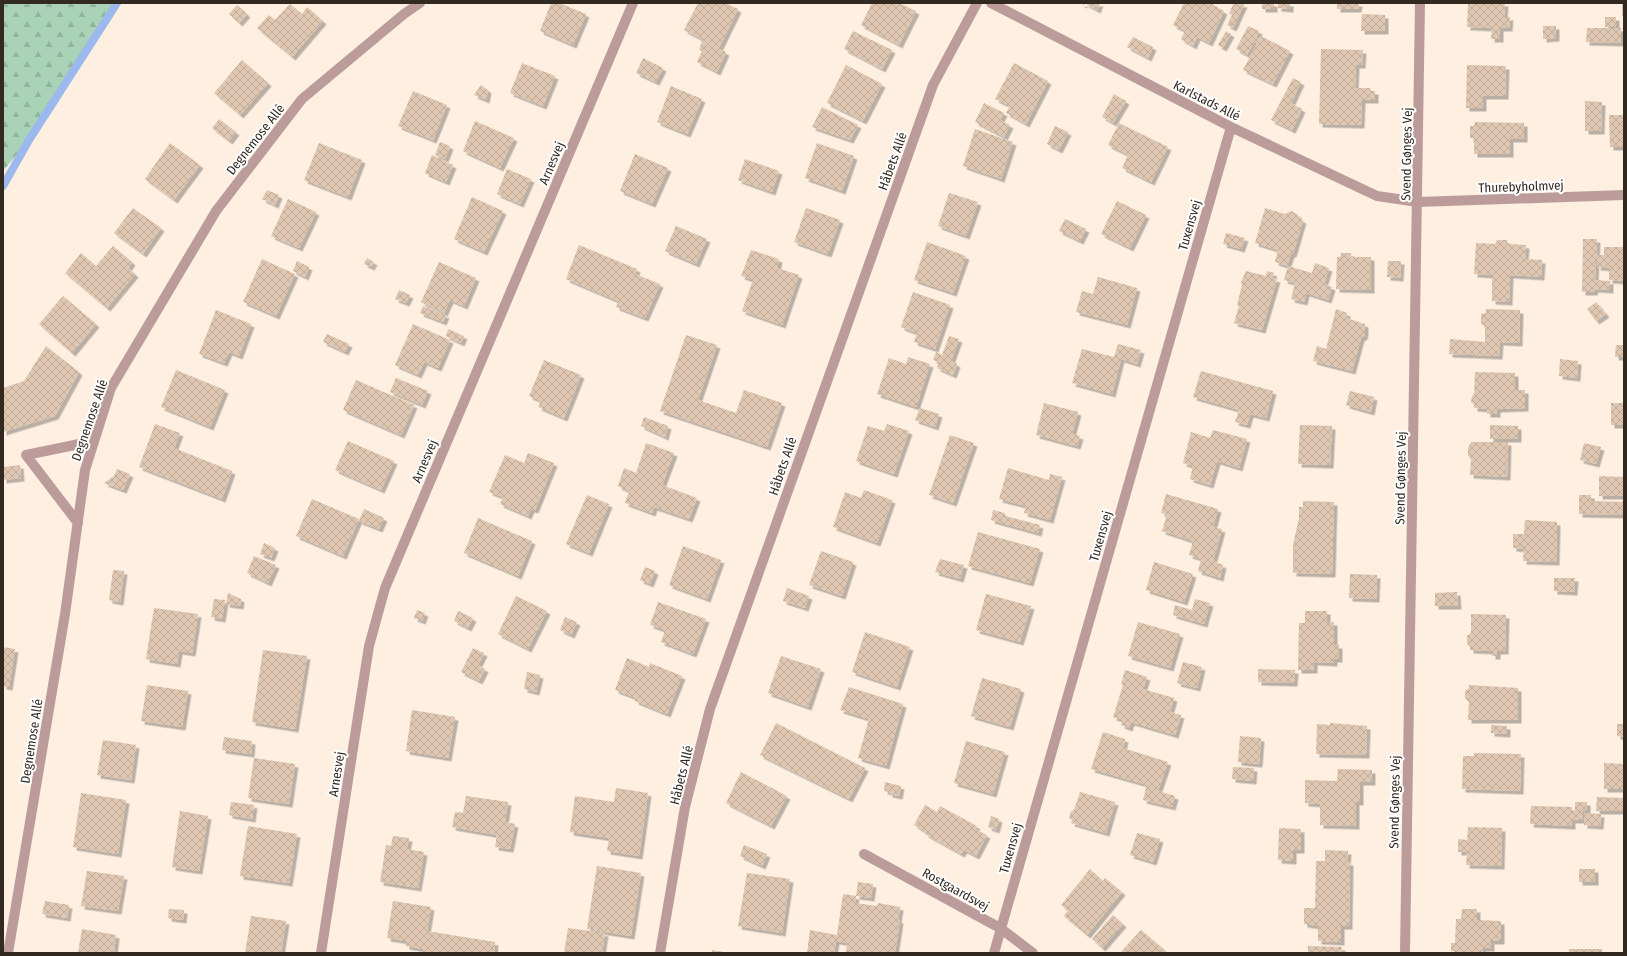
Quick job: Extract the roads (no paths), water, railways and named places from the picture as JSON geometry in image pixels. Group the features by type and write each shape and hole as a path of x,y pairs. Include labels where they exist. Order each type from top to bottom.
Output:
{"street":[{"name":"Degnemose Allé","path":"8,953 65,614 85,470 111,388 216,211 302,99 404,14 420,3"},
{"name":"Arnesvej","path":"321,953 369,646 384,588 632,3"},
{"name":"Håbets Allé","path":"660,953 686,807 710,709 933,85 977,3"},
{"name":"Karlstads Allé","path":"991,3 1231,127 1377,196 1418,202"},
{"name":"Svend Gønges Vej","path":"1405,953 1420,3"},
{"name":"Tuxensvej","path":"994,953 1231,127"},
{"name":"Thurebyholmvej","path":"1418,202 1624,195"},
{"path":"78,523 26,456 94,441"},
{"name":"Rostgaardsvej","path":"864,854 1000,928 1033,953"}],"waterway":[{"path":"3,186 29,140 117,3"}]}
